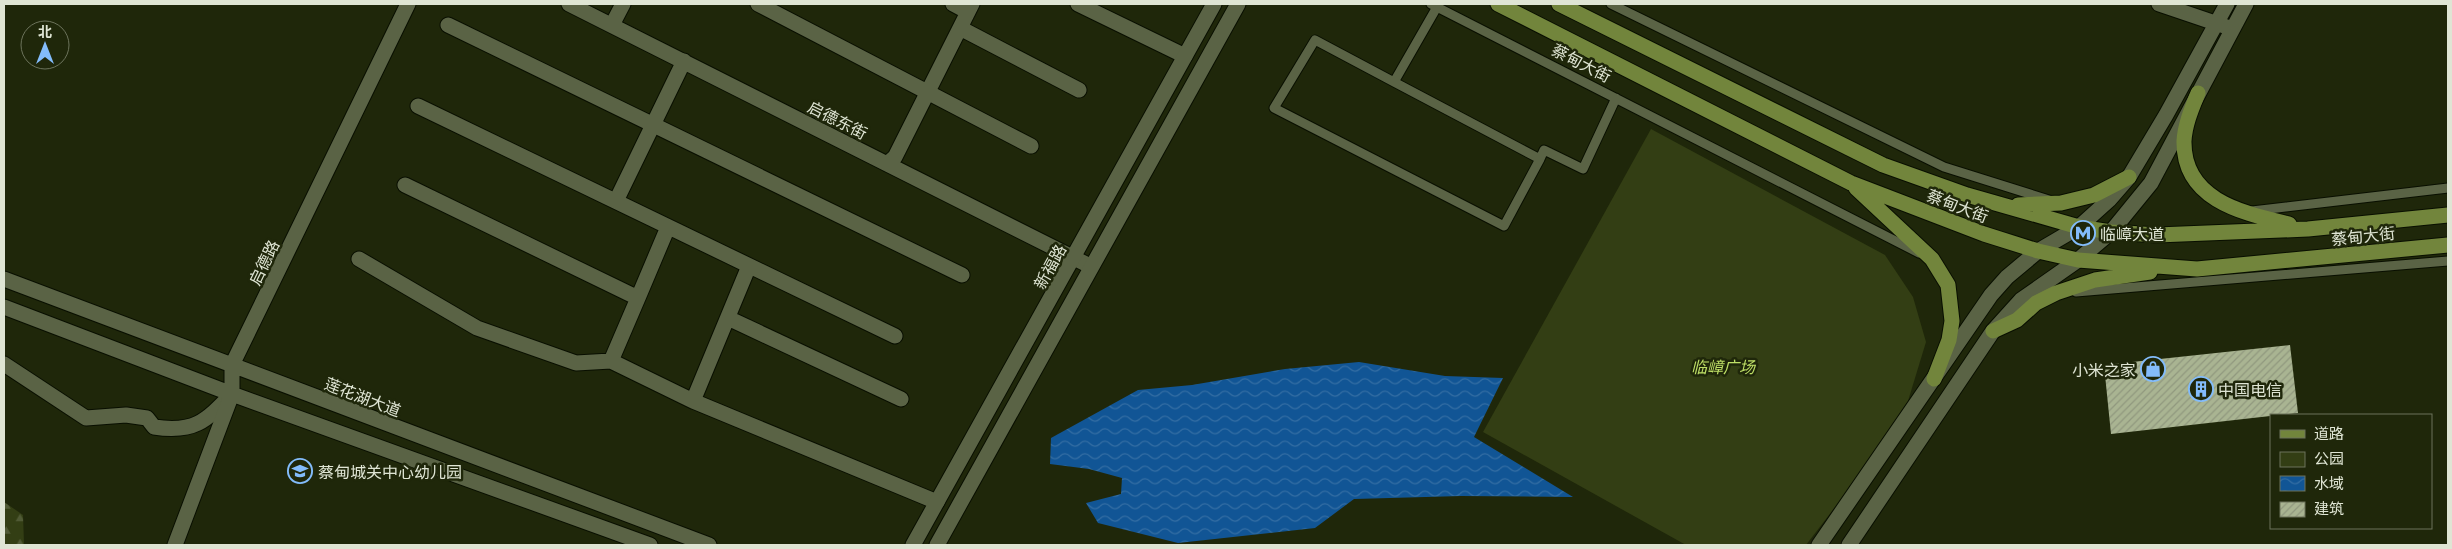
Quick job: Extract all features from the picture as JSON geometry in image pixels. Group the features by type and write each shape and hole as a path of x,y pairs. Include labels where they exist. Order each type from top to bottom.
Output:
{"main road":[{"name":"蔡甸大街","path":"1498,4 1851,183 1984,234 2038,252 2078,260 2196,269 2448,245"},
{"name":"蔡甸大街","path":"1559,4 1883,165 2005,206 2079,227 2111,232 2157,235 2308,229 2448,214"},
{"path":"2198,93 2187,123 2184,141 2186,159 2196,181 2212,198 2239,212 2308,229"},
{"path":"2005,206 2061,203 2094,195 2129,177"},
{"path":"1851,183 1932,260 1948,285 1952,321 1949,340 1934,379"},
{"path":"1993,331 2018,320 2036,303 2056,293 2095,280 2151,271 2196,269"}],"street":[{"name":"启德路","path":"175,545 232,394 232,366 408,4"},
{"name":"启德东街","path":"569,4 1090,266"},
{"path":"612,25 623,4"},
{"path":"758,4 1031,146"},
{"path":"886,164 895,157 970,8 953,4"},
{"path":"1078,4 1185,56"},
{"name":"新福路","path":"913,545 1214,4"},
{"path":"937,545 1090,266 1238,4"},
{"path":"2159,4 2234,29"},
{"path":"1819,545 1991,295 2007,277 2038,252 2079,227 2109,200 2129,177 2218,24 2227,4"},
{"path":"1848,545 1993,331 2021,300 2078,260 2111,232 2151,183 2246,4"},
{"path":"448,25 962,275"},
{"path":"960,28 1079,90"},
{"path":"616,201 684,61"},
{"path":"418,106 895,336"},
{"path":"405,185 638,298"},
{"path":"611,361 668,227"},
{"path":"359,259 477,328 576,363 611,361 693,401 937,502"},
{"path":"693,401 749,266"},
{"name":"莲花湖大道","path":"4,279 709,545"},
{"path":"4,307 232,394 650,545"},
{"path":"728,318 901,398"},
{"path":"4,364 86,418 126,415 147,418 154,427 172,430 192,428 207,419 232,394"}],"lane":[{"name":"蔡甸大街","path":"1612,4 1944,167 2061,203"},
{"name":"蔡甸大街","path":"1434,5 1932,260"},
{"path":"1394,82 1434,5"},
{"path":"1540,159 1315,40 1274,108 1504,226 1540,159 1544,150 1583,169 1616,98"},
{"path":"2239,212 2448,188"},
{"path":"2056,293 2448,261"}],"green space":[{"name":"临嶂广场","path":"1651,129 1885,255 1913,297 1926,342 1908,401 1865,468 1806,545 1686,545 1483,432"},
{"path":"4,502 23,515 24,545 4,545"}],"water":[{"path":"1359,362 1445,376 1503,378 1474,437 1573,497 1461,496 1354,499 1315,528 1178,543 1098,523 1086,503 1121,494 1122,478 1089,469 1050,464 1051,438 1138,390 1192,385 1285,369"}],"building":[{"name":"中国电信","path":"2290,345 2298,413 2270,414 2270,416 2111,434 2104,365"}],"place":[{"name":"临嶂大道","path":"2083,233"},
{"name":"小米之家","path":"2153,369"},
{"name":"中国电信","path":"2201,389"},
{"name":"蔡甸城关中心幼儿园","path":"300,471"}]}
